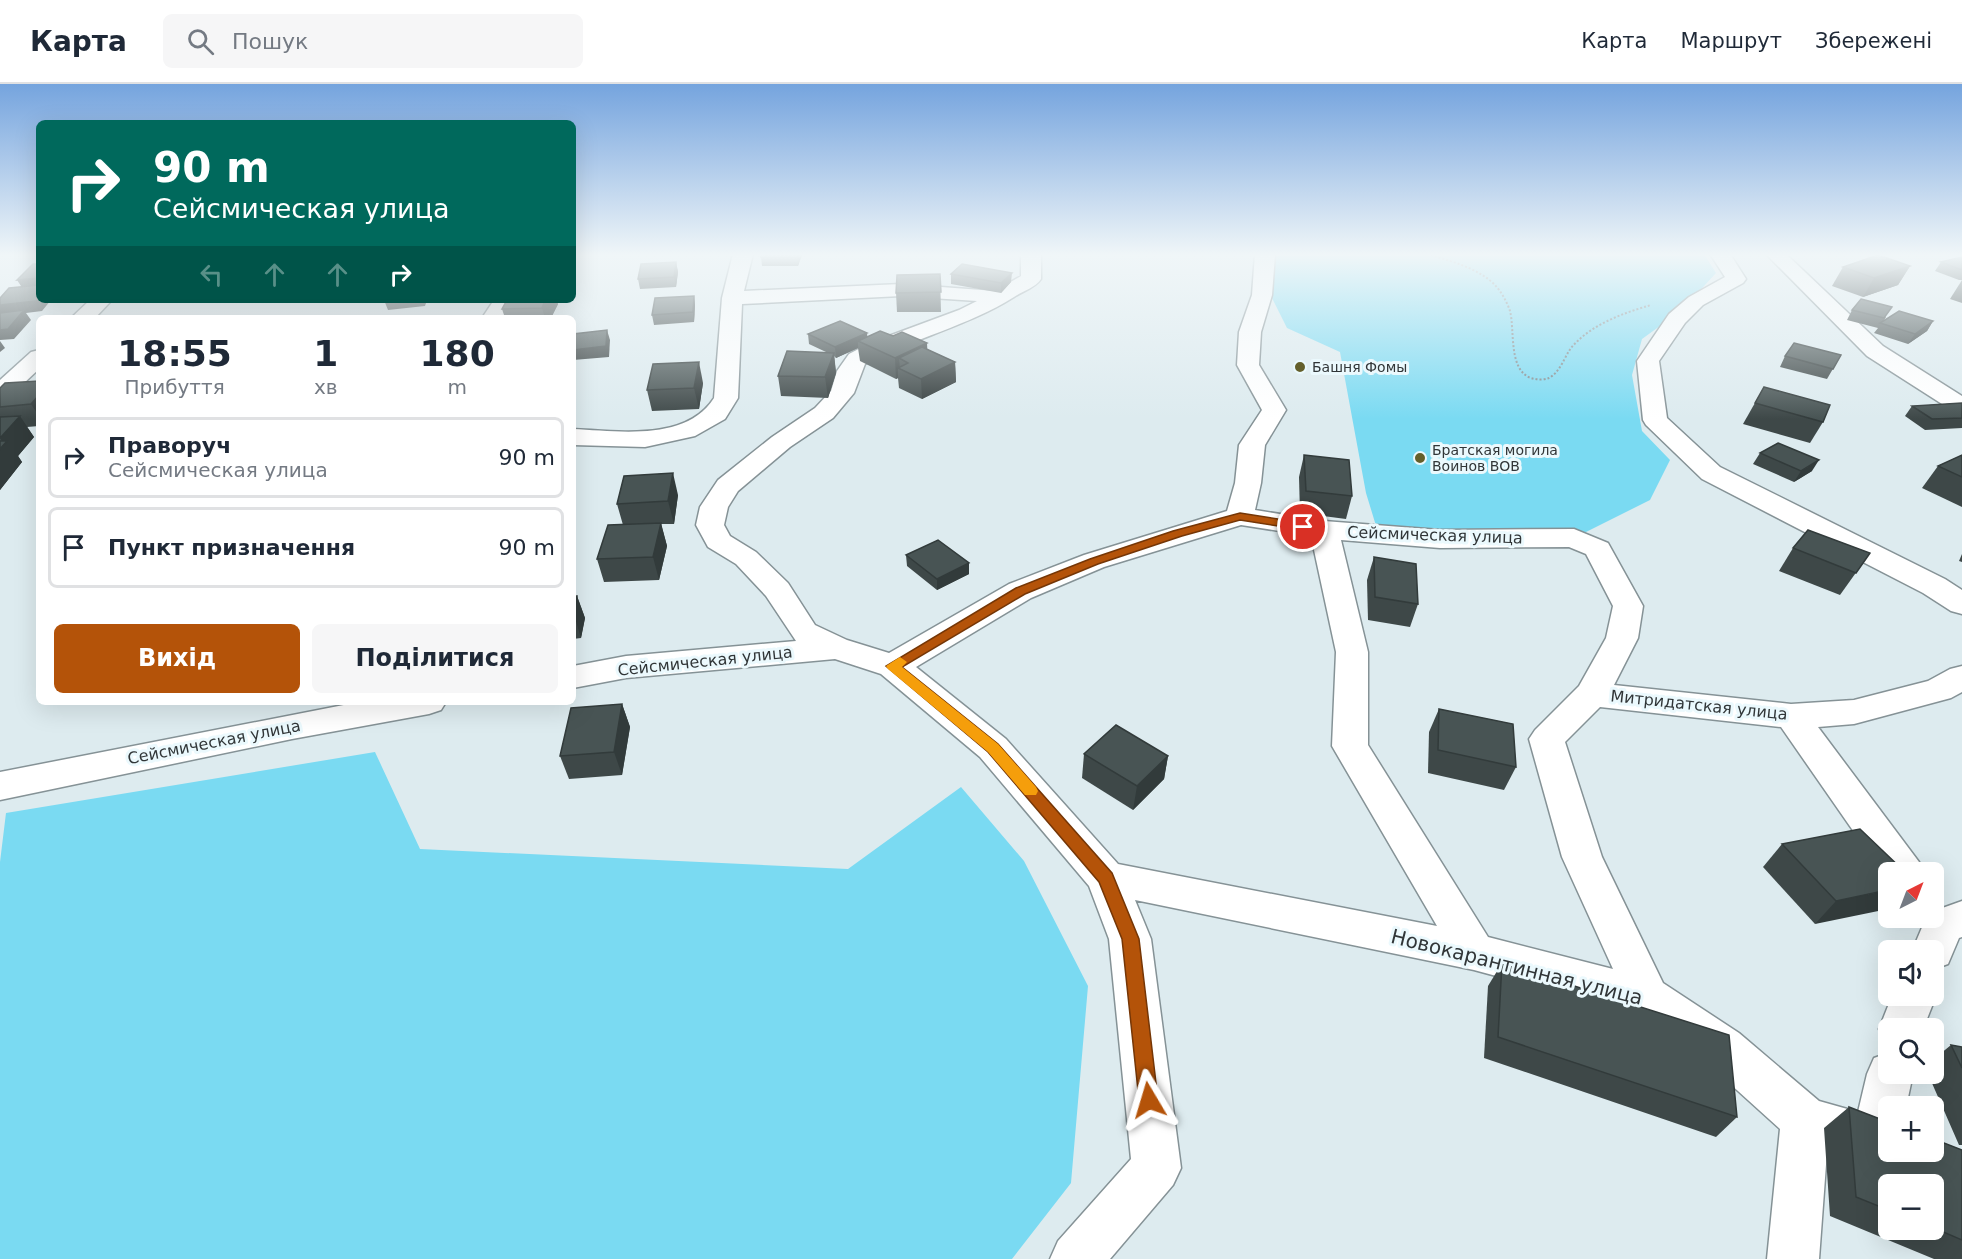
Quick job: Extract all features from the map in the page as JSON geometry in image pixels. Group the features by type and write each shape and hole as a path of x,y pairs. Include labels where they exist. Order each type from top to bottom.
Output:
{"street":[{"path":"576,437 645,439 686,431 716,414 726,398 731,309"},
{"path":"979,309 878,348 857,359 849,371 842,393 824,413 781,442 728,486 714,507 710,525 718,541 746,558 777,590 804,632 836,648 893,666 993,748 1106,878 1130,939 1156,1168 1076,1259"},
{"path":"1240,516 1248,483 1252,445 1274,410 1248,365 1250,332 1258,309"},
{"path":"1688,309 1677,319 1648,361 1655,420 1711,473 1934,586 1962,604"},
{"path":"1832,309 1875,351 1962,405"},
{"path":"0,393 36,360"},
{"name":"Сейсмическая улица","path":"893,666 1020,591 1094,561 1240,516 1324,530 1440,539 1574,538 1598,549 1629,606 1622,638 1592,694"},
{"path":"1324,530 1352,652 1350,746 1474,952"},
{"name":"Сейсмическая улица","path":"576,676 626,668 836,648"},
{"name":"Митридатская улица","path":"1647,997 1582,857 1547,739 1592,694 1791,716 1854,712 1939,690 1962,677"},
{"name":"Сейсмическая улица","path":"0,786 292,726 412,705"},
{"path":"1791,716 1897,862"},
{"name":"Новокарантинная улица","path":"1106,878 1474,952 1647,997 1723,1048 1805,1120 1878,1143"},
{"path":"1793,1259 1805,1120"}],"path":[{"path":"1509,309 1521,371 1528,377 1541,380 1551,377 1572,346 1599,325 1636,309"}],"shaded area":[{"path":"1277,309 1683,309 1642,339 1632,375 1642,431 1670,460 1650,500 1574,538 1377,529 1366,493 1340,352 1287,328"},
{"path":"375,752 420,849 848,869 961,787 1024,861 1088,986 1071,1183 1012,1259 0,1259 0,862 6,813"}],"building":[{"path":"653,309 693,309 693,312 652,315"},
{"path":"1853,309 1891,309 1884,318"},
{"path":"24,310 8,329 0,330 0,313"},
{"path":"1899,311 1933,321 1915,334 1880,323"},
{"path":"840,321 867,333 835,347 808,334"},
{"path":"607,330 606,346 576,350 576,334"},
{"path":"880,331 893,336 902,332 927,343 895,358 858,341"},
{"path":"1794,343 1841,355 1833,369 1785,356"},
{"path":"922,347 955,362 921,379 898,368 908,363 899,358"},
{"path":"787,351 834,353 825,377 778,376"},
{"path":"699,362 694,388 647,390 653,364"},
{"path":"36,381 36,398 31,404 0,407 0,388 5,383"},
{"path":"1764,387 1830,405 1823,422 1755,403"},
{"path":"1962,403 1962,418 1932,419 1912,406"},
{"path":"20,416 0,438 0,417"},
{"path":"0,441 7,441 0,449"},
{"path":"1778,443 1819,460 1801,471 1760,453"},
{"path":"1304,455 1349,460 1352,496 1306,491"},
{"path":"1962,455 1962,477 1938,466"},
{"path":"673,473 668,501 617,504 624,476"},
{"path":"661,523 653,557 597,559 608,525"},
{"path":"1808,530 1870,553 1856,573 1793,548"},
{"path":"938,540 969,563 937,579 906,555"},
{"path":"1374,557 1416,564 1418,604 1375,597"},
{"path":"622,704 614,752 560,756 571,708"},
{"path":"1439,709 1513,724 1516,767 1438,750"},
{"path":"1116,725 1168,756 1137,786 1084,754"},
{"path":"1860,829 1894,862 1878,862 1878,892 1836,901 1782,844"},
{"path":"1502,963 1729,1035 1737,1117 1498,1037"},
{"path":"1951,1045 1962,1047 1962,1068"},
{"path":"1849,1107 1878,1118 1878,1162 1944,1162 1944,1143 1962,1150 1962,1240 1944,1232 1944,1174 1878,1174 1878,1206 1856,1197"}],"slow traffic":[{"path":"900,662 893,666 993,748 1030,791"}],"place":[{"name":"Башня Фомы","path":"1300,367"},
{"name":"Братская могила Воинов ВОВ","path":"1420,458"}],"route":[{"path":"1149,1100 1130,939 1106,878 993,748 893,666 1020,591 1094,561 1240,516 1303,527"}]}
